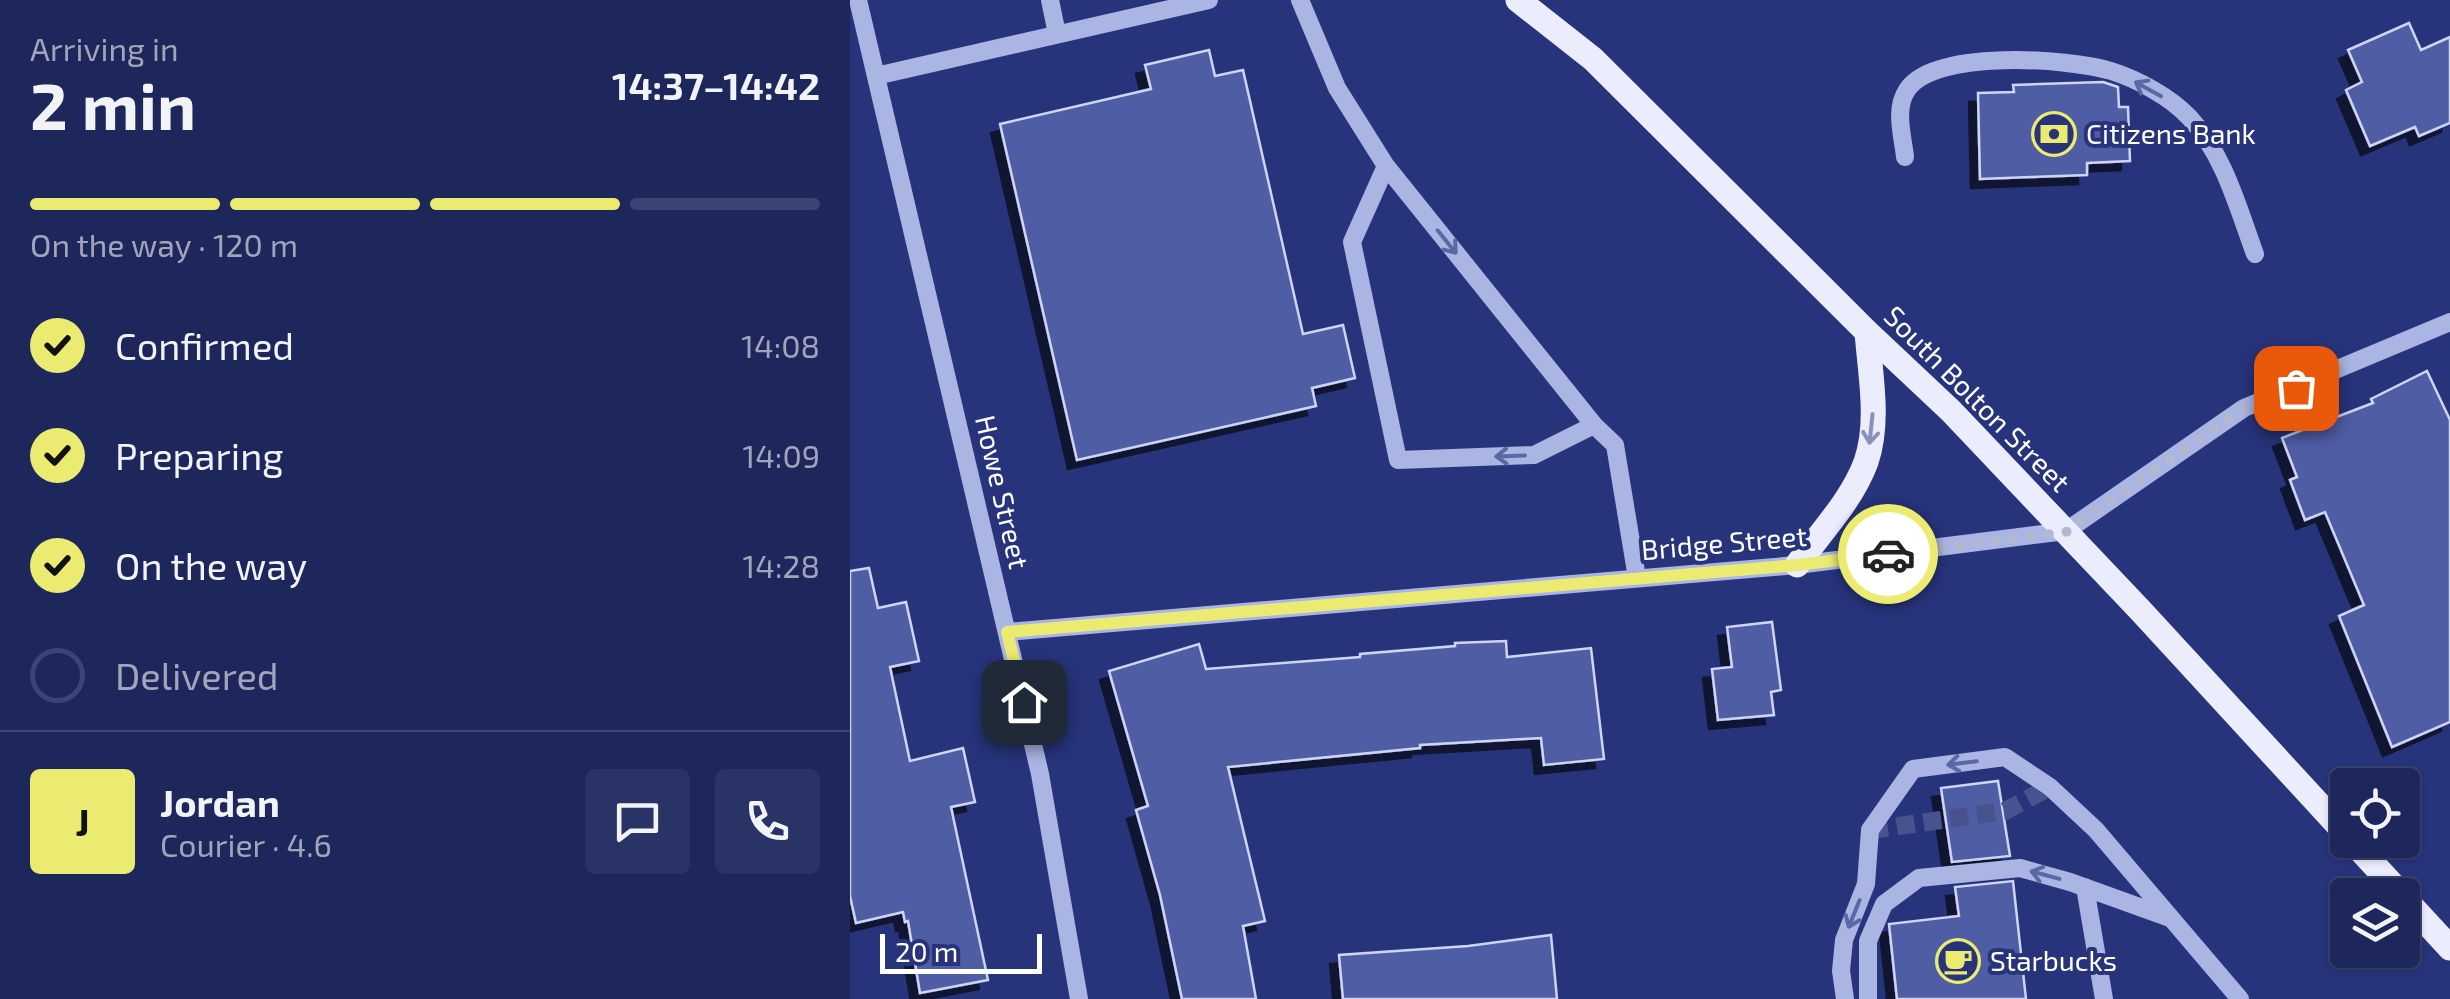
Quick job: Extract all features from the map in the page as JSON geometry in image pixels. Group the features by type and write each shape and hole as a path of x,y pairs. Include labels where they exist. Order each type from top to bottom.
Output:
{"main road":[{"name":"South Bolton Street","path":"1518,0 1594,59 1867,332 1952,411 2330,816"},
{"name":"South Bolton Street","path":"1549,0 1594,59"},
{"path":"1797,565 1853,489 1867,460 1873,419 1867,332"},
{"name":"South Bolton Street","path":"2368,858 2386,878"},
{"name":"South Bolton Street","path":"2420,916 2450,948"}],"street":[{"name":"Howe Street","path":"858,0 1040,774 1079,999"},
{"path":"1050,0 1057,34"},
{"path":"876,76 1180,3 1208,0"},
{"path":"1300,0 1338,88 1386,166 1594,425 1615,445 1637,578"},
{"path":"1905,157 1900,110 1906,90 1926,72 1954,65 2074,62 2116,72 2154,91 2190,118 2226,173 2255,254"},
{"path":"1386,166 1352,242 1398,460 1534,454 1594,425"},
{"name":"Bridge Street","path":"1007,632 1797,565 2066,532 2244,408 2450,322"},
{"path":"1844,999 1844,940 1866,884 1870,830 1913,769 2005,757 2050,787 2096,830 2240,999"},
{"path":"1868,999 1868,941 1884,904 1918,878 2020,868 2171,918"},
{"path":"2085,888 2104,999"}],"building":[{"path":"2409,23 2421,50 2450,37 2450,123 2419,136 2415,127 2370,146 2346,90 2362,82 2348,50"},
{"path":"1209,50 1215,76 1243,70 1303,334 1343,325 1355,378 1312,388 1316,406 1077,460 1000,124 1151,89 1145,65"},
{"name":"Citizens Bank","path":"2103,82 2118,87 2119,107 2128,107 2130,161 2087,163 2087,175 1980,179 1978,93 2014,92 2013,85"},
{"path":"2427,371 2450,420 2450,722 2392,747 2339,616 2364,605 2325,512 2305,520 2290,480 2297,477 2282,438 2373,403 2371,399"},
{"path":"869,568 878,608 906,602 919,661 890,667 910,761 963,748 975,802 951,807 988,980 920,993 908,921 905,922 903,912 856,923 850,896 850,571"},
{"path":"1772,622 1781,690 1771,692 1774,715 1718,720 1712,669 1732,667 1727,627"},
{"path":"1506,641 1507,657 1591,648 1604,759 1544,765 1541,738 1420,745 1228,767 1265,921 1243,926 1256,999 1182,999 1160,895 1136,810 1148,806 1109,671 1199,644 1206,669"},
{"path":"1998,781 2010,856 1952,862 1941,788"},
{"name":"Starbucks","path":"2013,881 2026,999 1897,999 1889,924 1959,916 1955,887"},
{"path":"1551,935 1557,999 1343,999 1339,955 1468,946"}],"tunnel":[{"path":"1870,830 2005,811 2050,787"}],"way so far":[{"path":"1888,554 2066,532 2244,408 2296,388"}],"place":[{"name":"Citizens Bank","path":"2054,134"},
{"name":"Starbucks","path":"1958,961"}],"route":[{"path":"1024,702 1007,632 1888,554"}]}
